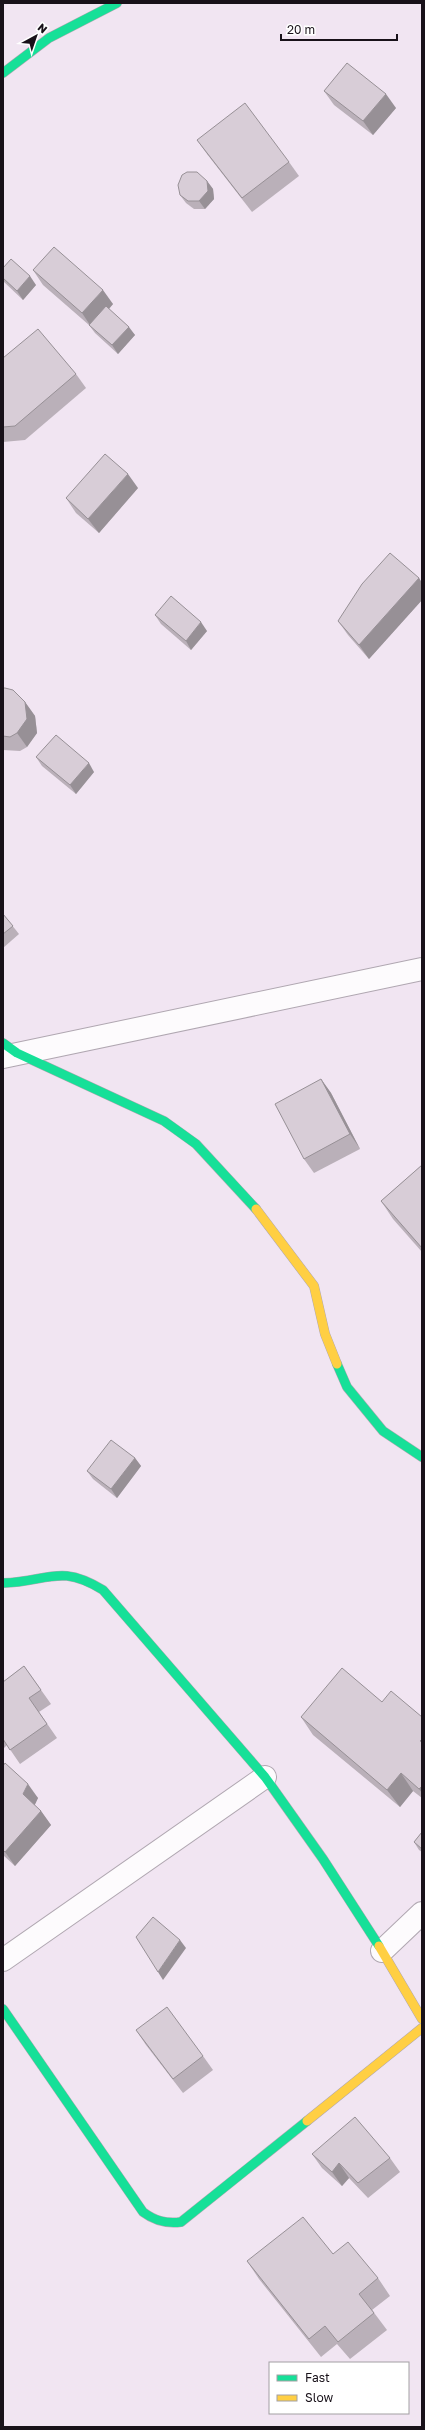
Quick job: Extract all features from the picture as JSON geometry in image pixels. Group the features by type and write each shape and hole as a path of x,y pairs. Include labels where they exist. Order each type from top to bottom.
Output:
{"street":[{"path":"3,73 49,38 117,3"},
{"path":"8,1051 422,969"},
{"path":"8,1051 164,1121 196,1144 248,1199 314,1286 325,1334 347,1387 383,1431 422,1457"},
{"path":"3,1583 18,1584 64,1572 88,1579 103,1590 265,1777 323,1859 382,1950 422,2019"},
{"path":"3,1960 265,1777"},
{"path":"382,1950 422,1913"},
{"path":"3,2009 143,2212 155,2221 169,2224 181,2222 422,2028"}],"building":[{"path":"347,63 386,94 363,121 324,91"},
{"path":"245,103 289,162 242,198 197,140"},
{"path":"187,172 197,172 207,181 208,191 199,201 188,201 180,195 178,185 182,175"},
{"path":"54,247 103,290 82,313 33,270"},
{"path":"11,259 30,276 17,291 3,278 3,268"},
{"path":"106,306 129,327 112,345 89,325"},
{"path":"38,329 76,374 15,426 3,427 3,358"},
{"path":"105,454 128,474 88,519 66,498"},
{"path":"390,553 419,578 359,645 338,621 362,584"},
{"path":"171,596 201,622 186,641 155,615"},
{"path":"3,688 13,690 25,702 27,719 17,733 10,737 3,736"},
{"path":"56,735 89,763 70,785 36,757"},
{"path":"3,914 13,926 3,934"},
{"path":"321,1079 350,1134 304,1159 275,1104"},
{"path":"422,1165 422,1248 381,1201"},
{"path":"111,1440 135,1458 111,1489 87,1471"},
{"path":"24,1666 41,1690 29,1698 47,1724 10,1750 3,1739 3,1682"},
{"path":"342,1668 382,1702 391,1691 422,1717 422,1739 420,1741 422,1742 422,1786 419,1789 401,1773 387,1790 301,1717"},
{"path":"5,1763 28,1784 23,1794 41,1811 5,1852 3,1850 3,1766"},
{"path":"422,1832 422,1849 414,1842"},
{"path":"153,1917 180,1940 158,1972 136,1937"},
{"path":"167,2007 203,2056 173,2079 136,2030"},
{"path":"355,2117 390,2158 358,2183 339,2163 332,2172 312,2154"},
{"path":"303,2217 333,2254 348,2242 378,2278 359,2294 374,2313 338,2342 325,2326 309,2339 247,2261"}],"traffic: fast":[{"path":"3,73 49,38 117,3"},
{"path":"3,1043 17,1053 164,1121 196,1144 256,1209"},
{"path":"337,1364 347,1387 383,1431 422,1457"},
{"path":"3,1583 53,1576 64,1576 75,1577 103,1590 265,1777 323,1859 379,1946"},
{"path":"3,2009 143,2212 156,2220 170,2223 181,2222 307,2121"}],"traffic: slow":[{"path":"256,1209 314,1286 325,1334 337,1364"},
{"path":"379,1946 422,2019"},
{"path":"307,2121 422,2028"}]}
